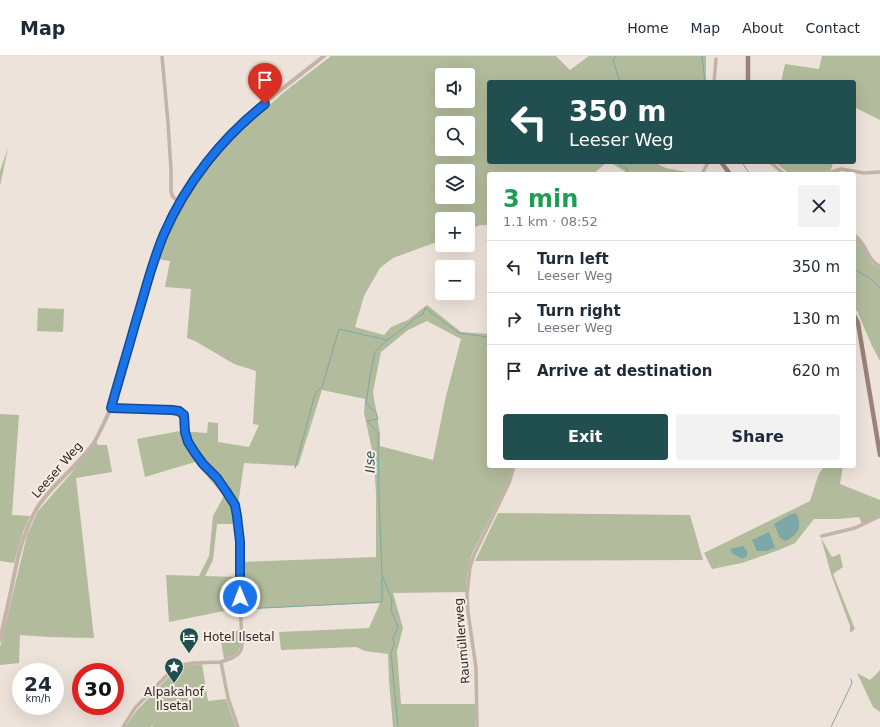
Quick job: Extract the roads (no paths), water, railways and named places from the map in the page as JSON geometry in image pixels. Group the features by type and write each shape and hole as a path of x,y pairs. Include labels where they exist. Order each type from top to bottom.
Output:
{"main road":[{"path":"748,56 748,80"},
{"path":"856,319 858,323 880,455"}],"street":[{"path":"162,56 169,130 171,192 173,197 180,203"},
{"name":"Leeser Weg","path":"0,640 18,555 25,533 38,507 48,493 93,444 111,408 154,261 165,233 180,203 198,174 213,154 232,134 256,111 324,56"},
{"path":"714,80 716,59"},
{"path":"772,164 782,172"},
{"path":"832,172 841,169 864,173 880,172"},
{"path":"856,236 866,248 873,262 880,266"},
{"path":"111,408 179,411 184,415 185,432 188,442 203,464 217,478 235,505 240,542 241,650 232,658 221,662 194,662 176,666 135,708 123,727"},
{"name":"Raumüllerweg","path":"477,727 476,668 467,594 470,568 474,554 509,483 513,468"},
{"path":"822,536 855,528 880,516"},
{"path":"221,662 228,698 238,727"}],"water":[{"path":"796,513 799,522 798,530 794,536 786,541 780,538 774,524 789,515"},
{"path":"769,532 775,547 768,551 757,551 752,540"},
{"path":"743,546 747,551 747,556 742,559 732,553 730,549"}],"waterway":[{"name":"Ilse","path":"616,56 613,60 619,80"},
{"path":"702,56 705,80"},
{"name":"Ilse","path":"619,164 627,169 628,172"},
{"path":"743,164 749,172"},
{"path":"856,270 871,279 880,288"},
{"name":"Ilse","path":"398,727 391,653 394,644 393,638 398,627 391,610 392,600 382,575 378,433 367,421 378,419 376,412 366,404 375,352 386,341 414,319 423,314 425,308 459,333 487,337"},
{"path":"295,468 314,398 317,391 322,387 339,329 387,340"},
{"path":"245,609 382,602 382,578"},
{"path":"831,727 852,683 851,679"}],"place":[{"name":"Hotel Ilsetal","path":"189,654"},
{"name":"Alpakahof Ilsetal","path":"174,684"}]}
